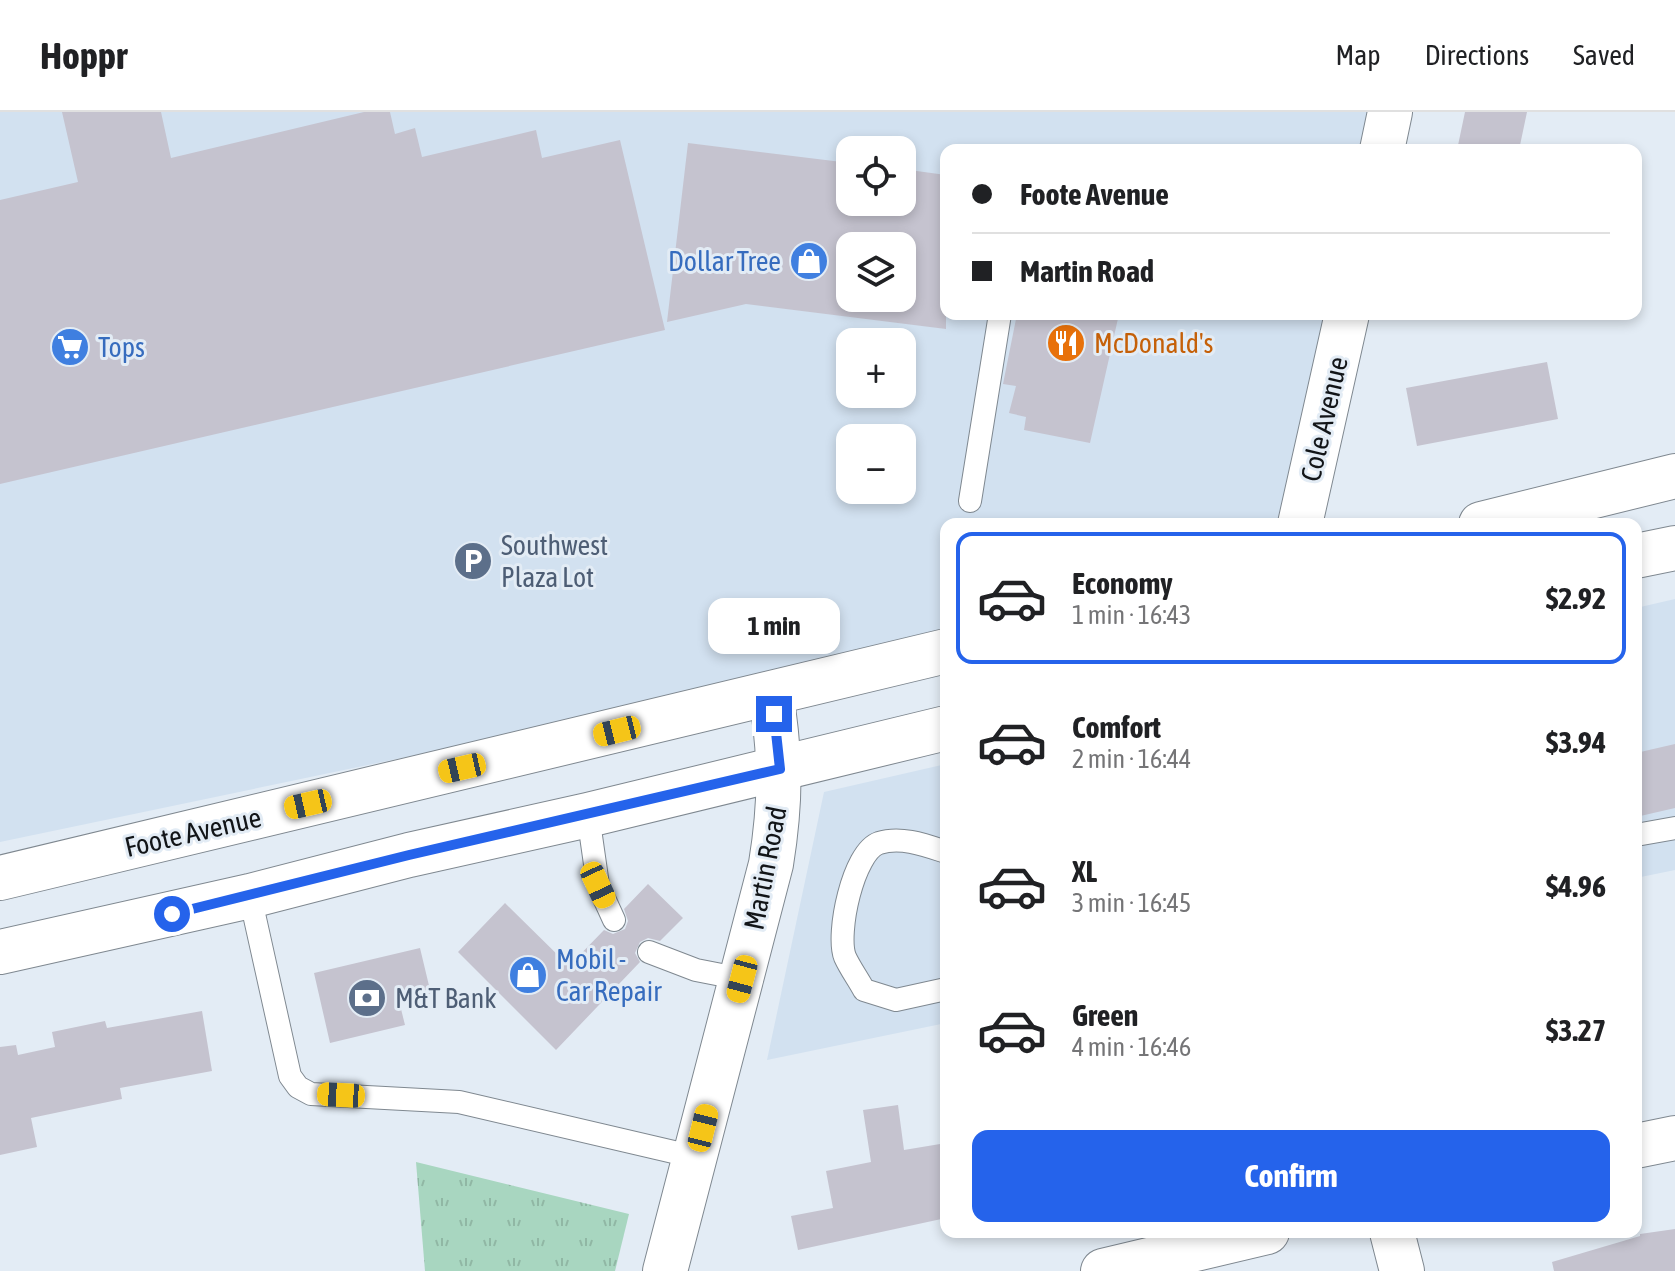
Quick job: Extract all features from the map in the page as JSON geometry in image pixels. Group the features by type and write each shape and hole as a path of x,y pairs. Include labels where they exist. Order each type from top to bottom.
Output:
{"main road":[{"path":"1383,144 1390,112"},
{"name":"Cole Avenue","path":"1301,518 1346,320"},
{"path":"1505,518 1675,476"},
{"path":"1642,555 1675,548"},
{"name":"Foote Avenue","path":"0,878 940,653"},
{"name":"Martin Road","path":"665,1271 771,864 780,769 771,695"},
{"path":"0,952 250,896 409,855 940,729"},
{"path":"1642,1145 1675,1138"},
{"path":"1103,1271 1242,1238"},
{"path":"1394,1238 1402,1271"}],"lane":[{"path":"970,501 999,320"},
{"path":"588,815 598,885 614,920"},
{"path":"1642,834 1675,828"},
{"path":"940,850 924,844 893,840 875,844 859,864 844,913 844,955 864,990 896,1000 940,990"},
{"path":"250,896 290,1076 298,1087 311,1094 459,1102 695,1157"},
{"path":"649,952 696,970 742,979"}],"shaded area":[{"path":"0,112 1390,112 1383,144 940,144 940,320 1344,320 1300,518 940,518 940,645 0,842"},
{"path":"1675,599 1675,870 1642,877 1642,607"},
{"path":"940,765 940,1024 767,1060 824,792"}],"green space":[{"path":"416,1162 629,1214 615,1271 425,1271"}],"building":[{"path":"62,112 161,112 171,158 364,112 390,112 395,134 415,128 422,157 536,130 542,158 620,140 665,330 0,484 0,200 78,182"},
{"path":"1465,112 1527,112 1520,144 1458,144"},
{"path":"688,143 836,161 836,216 916,216 916,171 940,174 940,320 946,320 946,329 746,304 667,322"},
{"path":"1016,320 1118,320 1090,443 1024,430 1026,417 1009,413 1016,386 1003,384"},
{"path":"1547,362 1558,419 1417,446 1406,388"},
{"path":"1675,744 1675,808 1642,816 1642,752"},
{"name":"Mobil - Car Repair","path":"648,884 683,918 660,941 648,938 640,942 635,953 640,962 556,1050 458,952 505,903 569,966 604,930 613,934 625,929 628,921 624,909"},
{"name":"M&T Bank","path":"420,948 431,994 399,1001 405,1025 330,1043 314,973"},
{"path":"202,1011 212,1071 120,1088 122,1099 31,1118 37,1147 0,1155 0,1047 16,1045 18,1055 55,1047 52,1032 105,1021 107,1028"},
{"path":"898,1105 904,1150 940,1144 940,1219 798,1250 791,1216 833,1208 826,1171 871,1162 863,1110"},
{"path":"1675,1229 1675,1271 1554,1271 1552,1262 1642,1238 1642,1234"}],"place":[{"name":"Dollar Tree","path":"809,261"},
{"name":"McDonald's","path":"1066,343"},
{"name":"Tops","path":"70,347"},
{"name":"Southwest Plaza Lot","path":"473,561"},
{"name":"Mobil - Car Repair","path":"528,975"},
{"name":"M&T Bank","path":"367,998"}],"route":[{"path":"172,914 409,855 780,769 774,714"}]}
